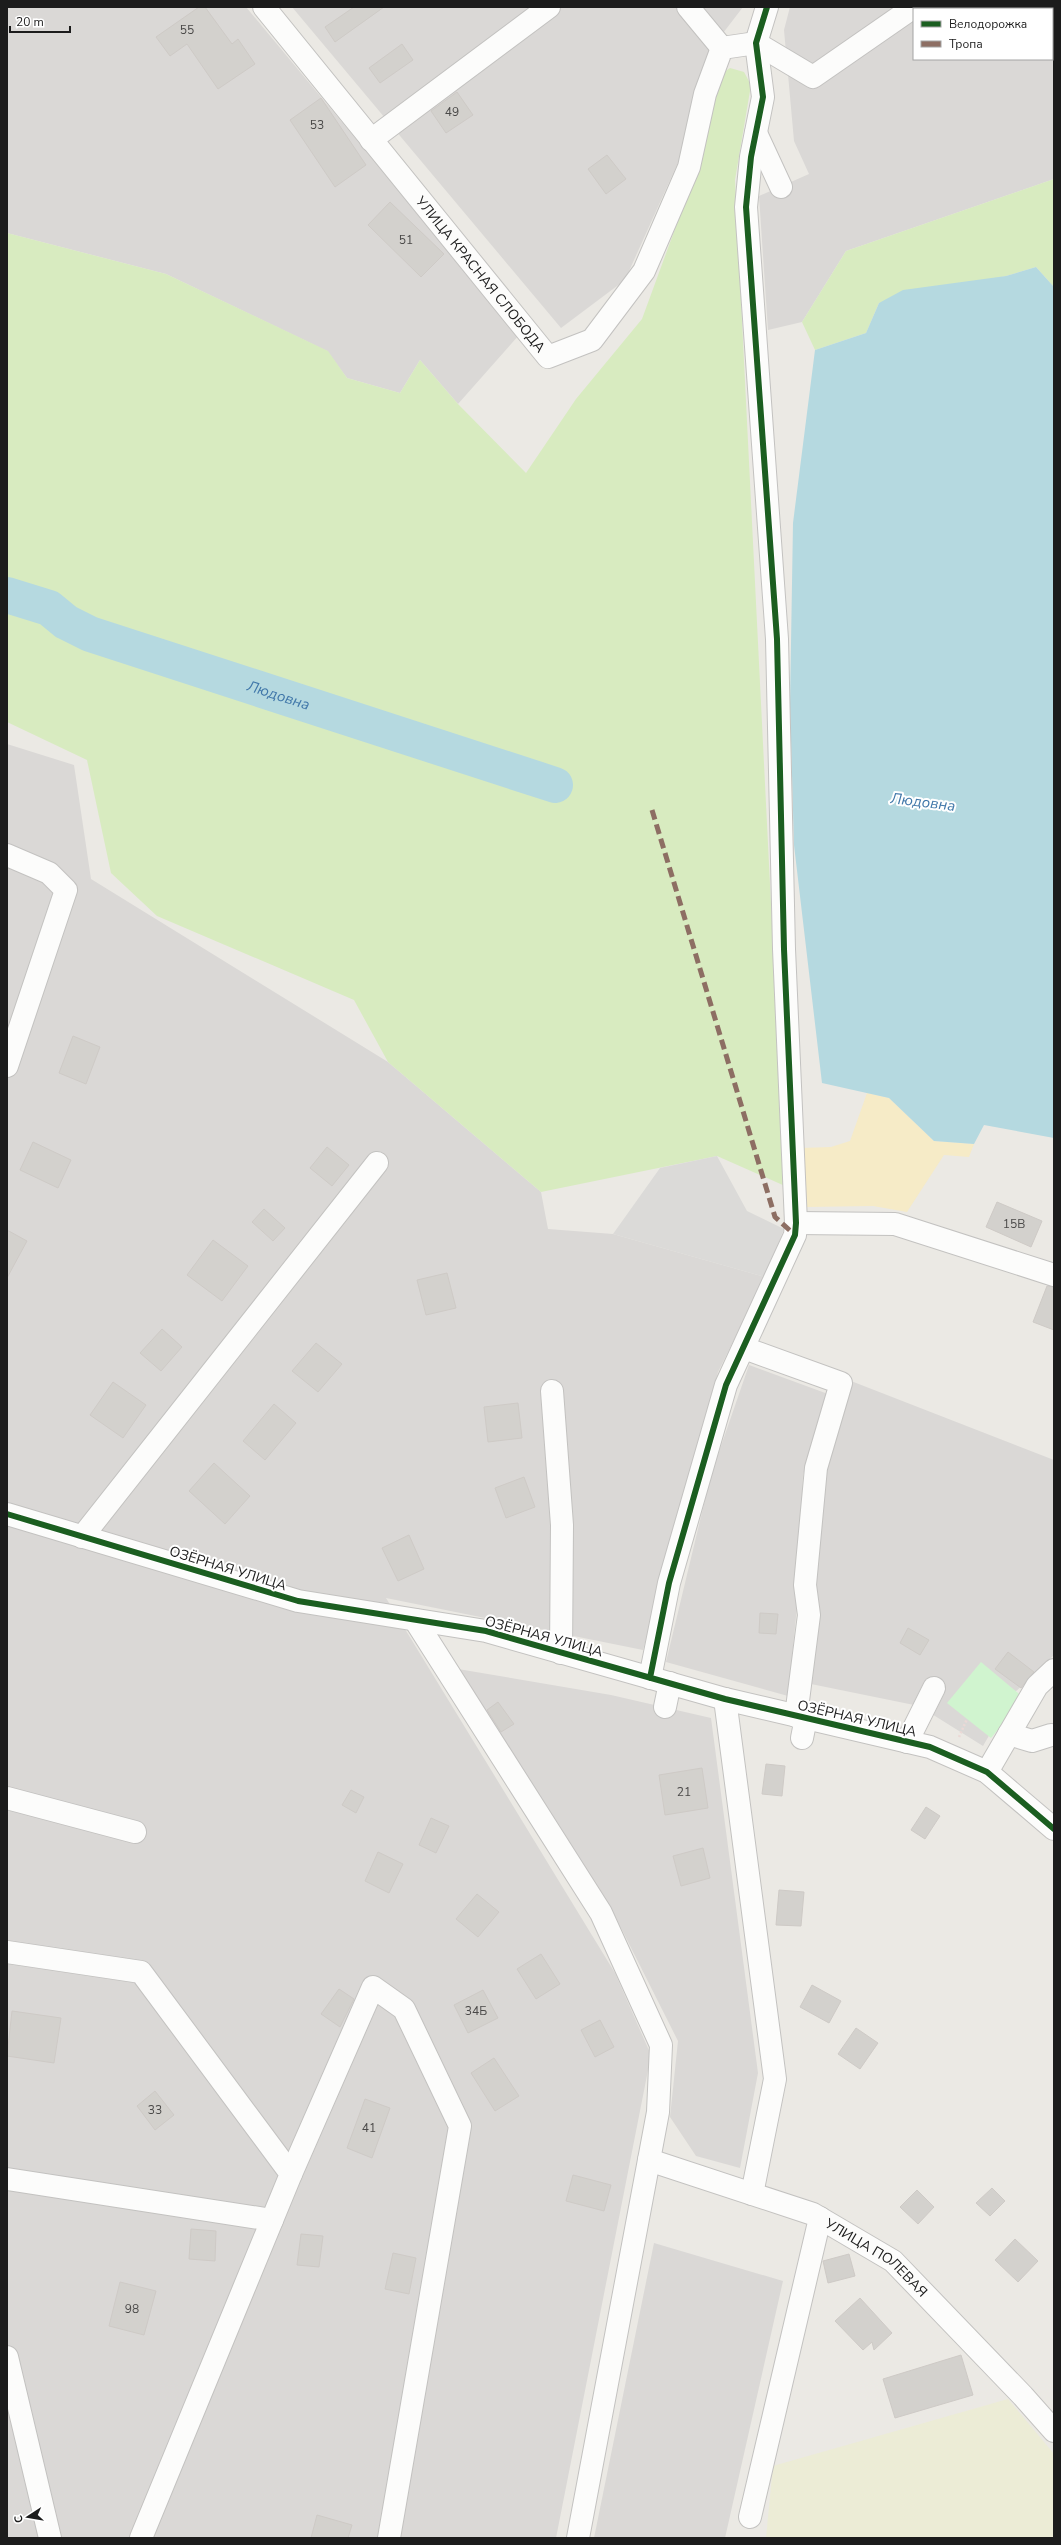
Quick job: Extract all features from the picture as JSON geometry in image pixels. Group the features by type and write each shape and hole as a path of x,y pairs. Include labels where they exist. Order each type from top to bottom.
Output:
{"street":[{"name":"УЛИЦА КРАСНАЯ СЛОБОДА","path":"264,7 548,357 592,340 644,271 689,167 705,94 722,48"},
{"path":"371,140 549,7"},
{"path":"688,7 722,48 756,43 813,78 914,7"},
{"path":"665,1707 660,1681 669,1583 726,1385 795,1235 796,1223 784,949 777,640 746,207 756,133 763,97 756,43 767,7"},
{"path":"756,133 781,187"},
{"path":"7,855 49,873 66,890 7,1066"},
{"path":"82,1537 377,1163"},
{"path":"796,1223 894,1224 1054,1275"},
{"path":"744,1348 841,1383 816,1468 805,1585 809,1615 801,1724"},
{"path":"552,1391 562,1525 561,1653"},
{"name":"ОЗЁРНАЯ УЛИЦА","path":"7,1514 298,1601 486,1631 725,1699 801,1724 876,1744 907,1742 930,1747 987,1772 1054,1829"},
{"path":"415,1620 601,1913 661,2045 658,2112 578,2538"},
{"path":"987,1772 1037,1686 1054,1670"},
{"path":"907,1742 934,1688"},
{"path":"725,1699 775,2079 752,2194"},
{"path":"1009,1734 1032,1741 1051,1736"},
{"path":"7,1798 135,1832"},
{"path":"7,1952 141,1972 291,2174"},
{"path":"141,2538 291,2174 373,1987 404,2009 460,2126 389,2538"},
{"name":"УЛИЦА ПОЛЕВАЯ","path":"649,2160 820,2218 893,2260 1023,2396 1054,2431"},
{"path":"7,2179 272,2220"},
{"path":"750,2517 820,2218"},
{"path":"7,2357 50,2538"}],"path":[{"path":"958,1739 966,1719"}],"shaded area":[{"path":"7,7 246,7 519,335 458,404 420,360 400,393 347,378 327,351 166,274 7,233"},
{"path":"292,7 743,7 720,37 680,158 625,280 561,328"},
{"path":"790,7 1054,7 1054,179 846,251 802,322 768,330 759,196 809,174 794,141 784,30"},
{"path":"7,744 74,765 91,879 388,1062 541,1192 548,1229 613,1234 765,1277 718,1372 643,1650 386,1598 615,1973 651,2055 556,2538 7,2538"},
{"path":"717,1156 747,1211 784,1229 765,1277 613,1234 660,1168"},
{"path":"749,1365 828,1394 803,1475 797,1607 788,1696 666,1662 711,1475"},
{"path":"851,1381 1054,1460 1054,1655 1013,1694 983,1746 919,1706 811,1684 820,1617 813,1606 825,1466"},
{"path":"458,1669 611,1695 711,1718 758,2073 740,2168 696,2156 670,2117 678,2041 614,1914"},
{"path":"654,2243 783,2281 725,2538 594,2538"}],"green space":[{"path":"730,68 744,72 751,85 735,180 785,1186 717,1156 541,1192 388,1062 354,1000 157,916 111,873 87,760 7,722 7,233 166,274 328,351 347,378 400,393 420,360 458,404 526,473 576,399 642,319 701,158 718,76"},
{"path":"1054,179 1054,287 1036,267 1006,276 879,303 866,333 815,350 802,322 846,251"},
{"path":"981,1662 1024,1698 991,1738 947,1703"},
{"path":"1008,2399 1054,2454 1054,2538 766,2538 773,2466"}],"sand":[{"path":"867,1093 889,1098 934,1141 974,1144 969,1157 944,1155 907,1212 873,1206 805,1207 801,1148 831,1147 850,1141"}],"water":[{"path":"1036,267 1054,287 1054,1138 984,1125 974,1144 934,1141 889,1098 822,1083 794,845 790,704 793,523 815,350 866,333 879,303 903,290 1006,276"}],"building":[{"path":"199,7 205,7 232,44 238,39 255,64 218,89 187,44 170,56 156,37"},
{"path":"354,7 384,7 335,42 325,27"},
{"path":"402,44 413,60 380,83 369,68"},
{"path":"457,92 473,115 446,133 431,111"},
{"path":"321,98 366,165 335,187 290,120"},
{"path":"607,155 626,179 606,194 588,169"},
{"path":"390,202 444,254 421,277 368,225"},
{"path":"73,1036 100,1047 86,1084 59,1073"},
{"path":"33,1142 71,1160 58,1188 20,1170"},
{"path":"327,1147 349,1165 332,1186 310,1168"},
{"path":"997,1202 1042,1221 1031,1247 986,1227"},
{"path":"264,1209 285,1228 273,1241 252,1222"},
{"path":"7,1230 27,1241 7,1278"},
{"path":"213,1240 248,1266 222,1301 187,1275"},
{"path":"447,1273 456,1308 426,1315 417,1280"},
{"path":"1047,1286 1054,1287 1054,1330 1033,1322"},
{"path":"162,1329 182,1347 161,1371 140,1353"},
{"path":"316,1343 342,1364 318,1392 292,1371"},
{"path":"113,1382 146,1405 123,1438 90,1415"},
{"path":"518,1403 522,1438 488,1442 484,1407"},
{"path":"274,1404 296,1423 265,1460 243,1441"},
{"path":"214,1463 250,1496 225,1524 189,1491"},
{"path":"524,1477 535,1507 506,1518 495,1488"},
{"path":"409,1535 424,1569 398,1581 382,1548"},
{"path":"760,1613 778,1614 776,1634 759,1633"},
{"path":"908,1628 929,1640 920,1655 900,1643"},
{"path":"1008,1652 1034,1672 1021,1688 995,1669"},
{"path":"498,1702 514,1724 501,1732 487,1710"},
{"path":"766,1764 785,1766 782,1796 762,1794"},
{"path":"702,1768 708,1808 665,1815 659,1775"},
{"path":"351,1790 364,1797 356,1813 342,1805"},
{"path":"926,1807 940,1816 925,1839 911,1830"},
{"path":"431,1818 449,1826 436,1853 419,1845"},
{"path":"703,1848 710,1878 681,1886 673,1856"},
{"path":"378,1852 403,1864 389,1893 365,1881"},
{"path":"779,1890 804,1892 801,1926 776,1925"},
{"path":"477,1894 499,1912 478,1937 456,1919"},
{"path":"541,1954 560,1984 536,1999 517,1969"},
{"path":"812,1985 841,2001 829,2023 800,2007"},
{"path":"339,1989 354,1999 340,2027 321,2014"},
{"path":"483,1990 498,2018 468,2033 454,2005"},
{"path":"12,2011 61,2018 54,2063 7,2056"},
{"path":"600,2020 614,2047 595,2057 581,2030"},
{"path":"856,2028 878,2043 860,2069 838,2054"},
{"path":"494,2058 519,2096 495,2111 471,2073"},
{"path":"155,2091 174,2115 155,2130 137,2106"},
{"path":"365,2099 390,2108 372,2158 347,2148"},
{"path":"573,2175 611,2185 604,2211 566,2201"},
{"path":"992,2188 1005,2201 990,2216 976,2203"},
{"path":"917,2190 934,2207 918,2224 900,2207"},
{"path":"191,2229 216,2231 215,2261 189,2259"},
{"path":"301,2234 323,2236 319,2267 297,2265"},
{"path":"1015,2239 1038,2261 1018,2282 995,2260"},
{"path":"393,2253 416,2258 409,2294 385,2289"},
{"path":"849,2254 855,2276 828,2283 823,2261"},
{"path":"120,2282 156,2291 144,2335 109,2326"},
{"path":"860,2298 892,2333 874,2350 872,2342 863,2350 835,2321"},
{"path":"961,2355 973,2395 895,2418 883,2379"},
{"path":"317,2515 352,2525 348,2538 311,2538"}],"waterway":[{"name":"Людовна","path":"7,595 49,608 66,622 90,634 555,785"}],"marked path":[{"path":"652,810 775,1217 795,1235"}],"cycle path":[{"path":"650,1678 669,1583 726,1385 795,1235 796,1223 784,949 777,639 746,207 751,157 763,97 756,43 767,7"},
{"path":"7,1514 298,1601 486,1631 725,1699 930,1747 987,1772 1054,1829"}]}
